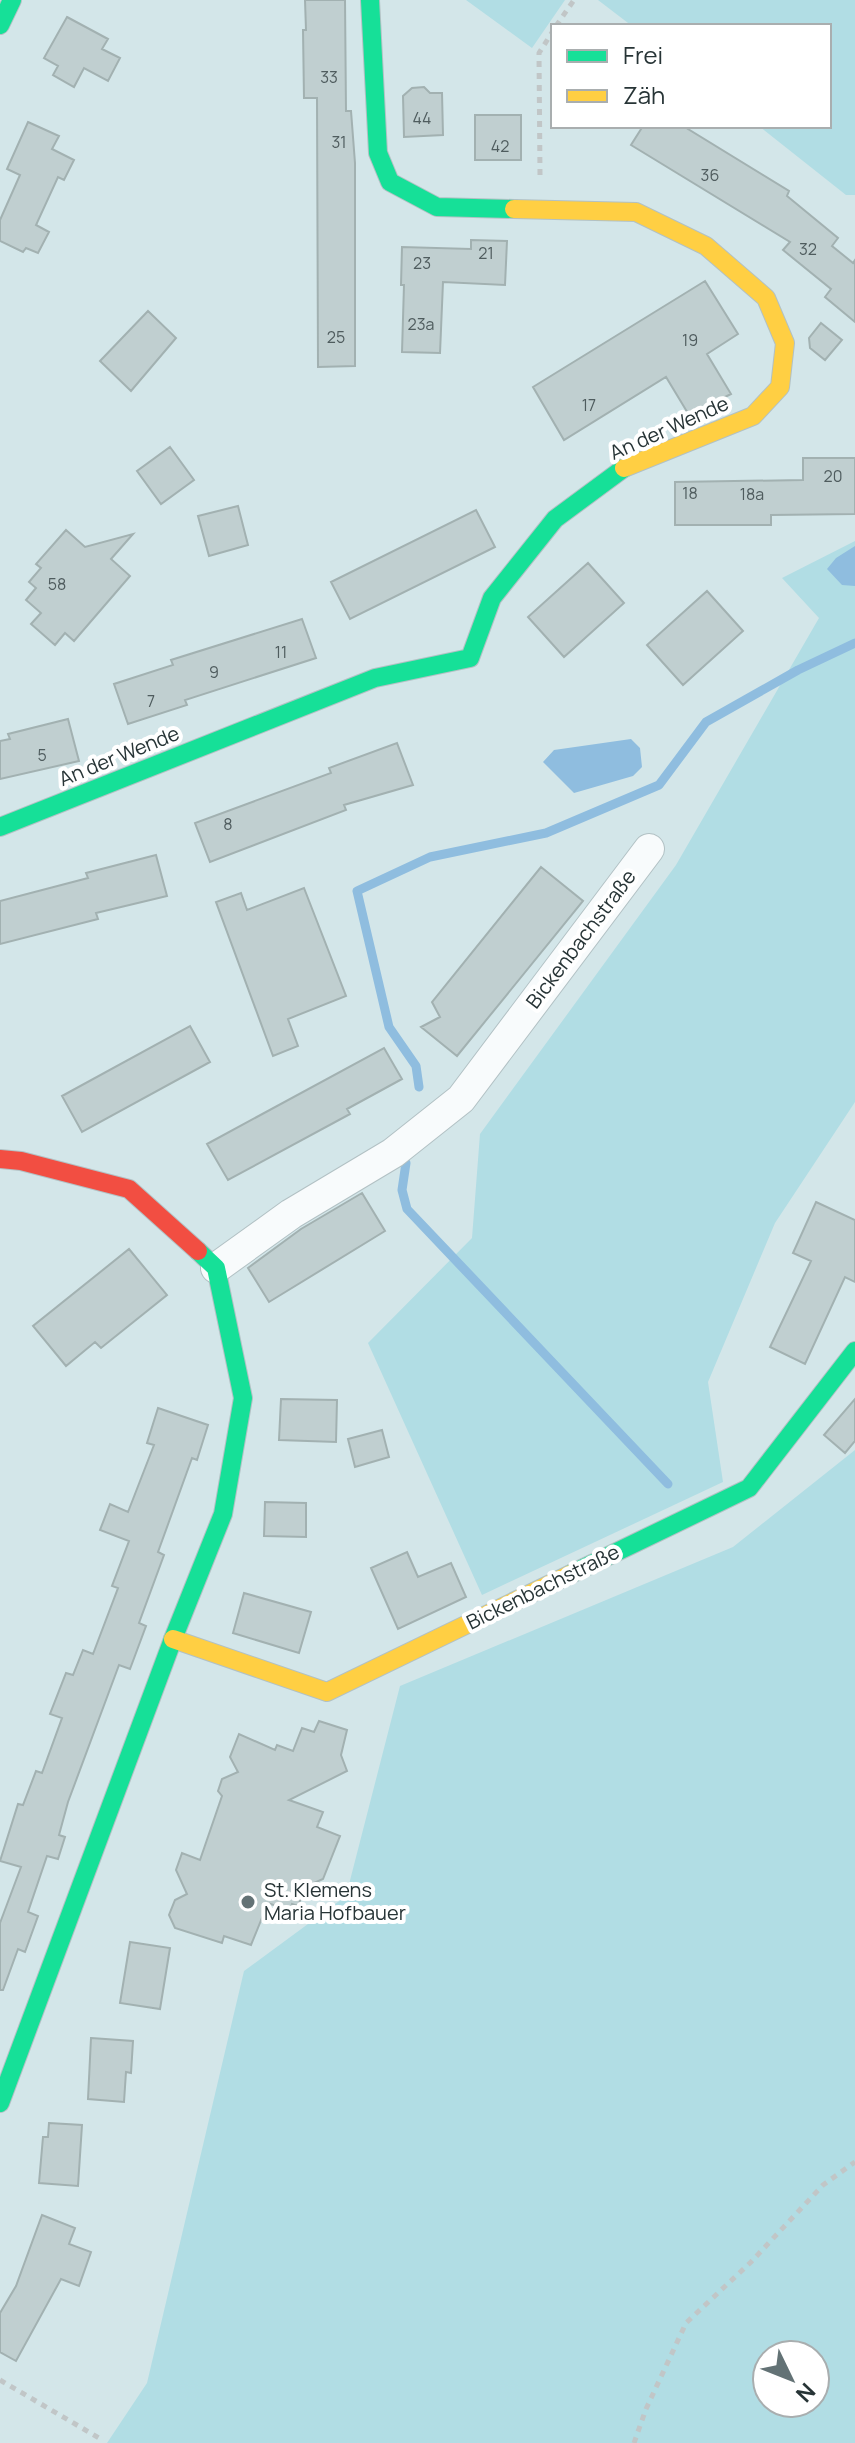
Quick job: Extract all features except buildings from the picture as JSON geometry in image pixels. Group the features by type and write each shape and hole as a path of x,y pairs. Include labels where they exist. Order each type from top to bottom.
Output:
{"street":[{"path":"0,25 12,0"},
{"name":"An der Wende","path":"0,827 375,678 470,658 492,598 555,519 626,467 753,416 780,387 785,343 766,298 706,246 636,212 437,207 390,182 378,153 370,0"},
{"name":"Bickenbachstraße","path":"216,1268 291,1214 393,1153 461,1099 649,849"},
{"path":"0,1159 21,1161 129,1189 216,1268 243,1398 223,1514 173,1639 0,2103"},
{"name":"Bickenbachstraße","path":"173,1639 327,1692 749,1488 855,1351"}],"path":[{"path":"557,24 574,0"},
{"path":"540,177 539,53 551,34"},
{"path":"634,2443 646,2409 686,2323 751,2262 823,2185 855,2162"},
{"path":"0,2380 99,2438"}],"shaded area":[{"path":"466,0 565,0 532,48"},
{"path":"598,0 855,0 855,195 846,195 762,128 831,128 831,24 629,24"},
{"path":"855,541 855,1102 775,1223 708,1382 723,1482 482,1595 368,1343 472,1238 480,1134 676,865 819,618 782,578"},
{"path":"855,546 855,586 842,585 827,569 836,558"},
{"path":"631,739 640,748 642,767 633,776 574,793 543,762 554,750"},
{"path":"855,1450 855,2443 107,2443 147,2383 244,1971 346,1896 400,1686 733,1547"}],"waterway":[{"path":"419,1087 416,1066 389,1027 357,891 430,857 546,833 659,785 706,722 798,670 855,643"},
{"path":"406,1163 402,1190 407,1209 668,1484"}],"traffic: fast":[{"path":"0,25 12,0"},
{"path":"370,0 378,153 390,182 437,207 514,209"},
{"path":"0,827 375,678 470,658 492,598 555,519 624,468"},
{"path":"0,2103 173,1639 223,1514 243,1398 216,1268 198,1251"},
{"path":"571,1574 749,1488 855,1351"}],"traffic: slow":[{"path":"514,209 636,212 706,246 766,298 785,343 780,387 753,416 624,468"},
{"path":"173,1639 327,1692 571,1574"}],"traffic: jam":[{"path":"0,1159 21,1161 129,1189 198,1251"}],"place":[{"name":"St. Klemens Maria Hofbauer","path":"248,1902"}]}
